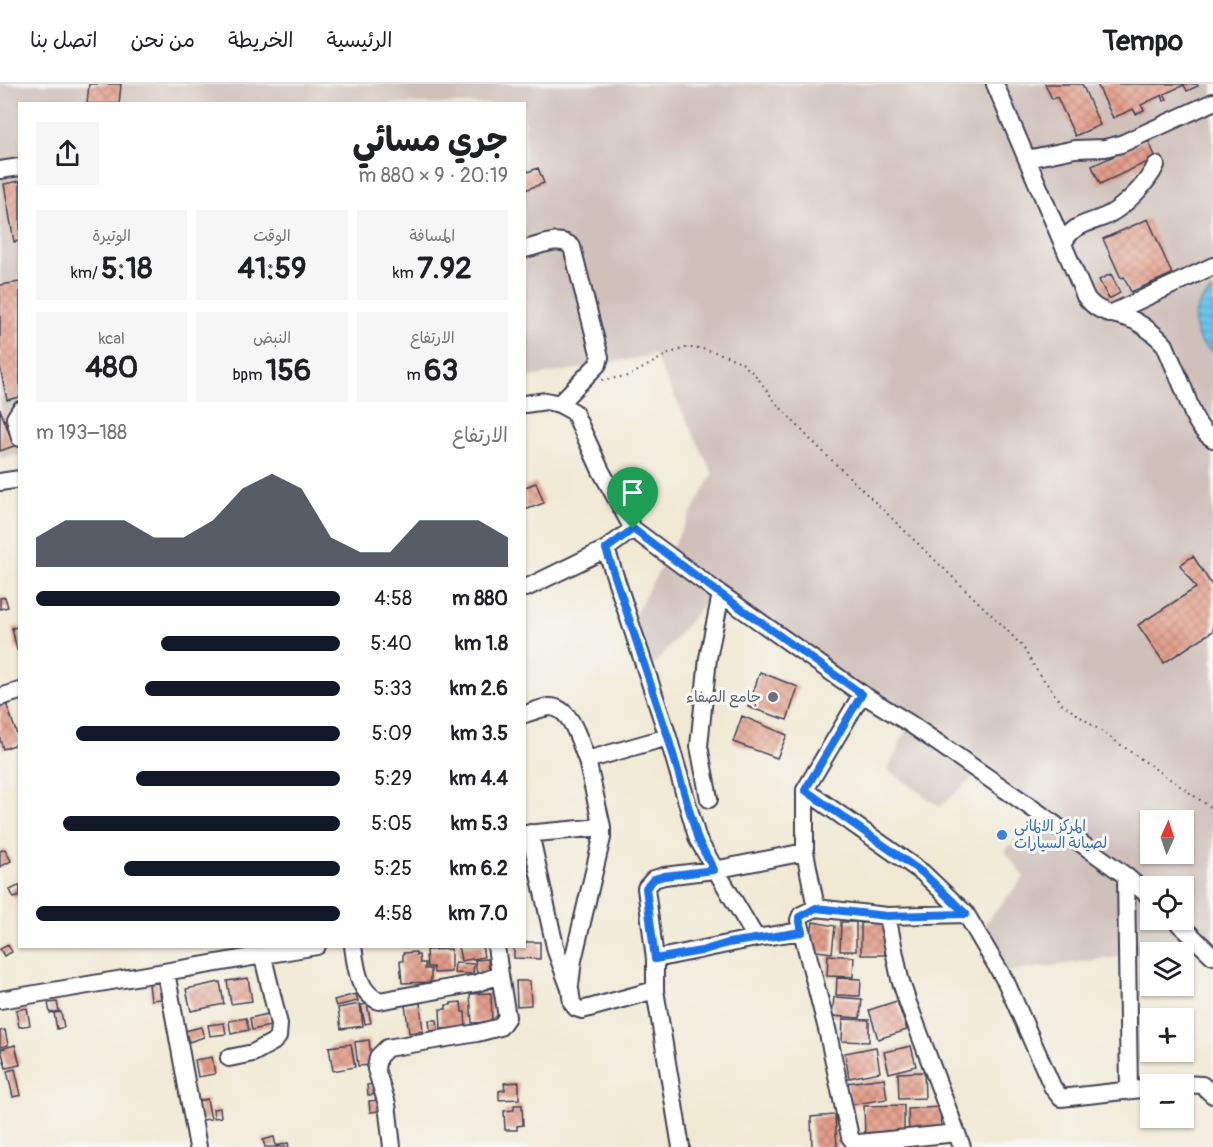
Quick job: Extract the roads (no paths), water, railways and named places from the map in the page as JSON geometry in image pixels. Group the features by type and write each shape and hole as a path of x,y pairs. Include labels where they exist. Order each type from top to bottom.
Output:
{"street":[{"path":"995,84 1085,296 1094,307 1135,321 1153,333 1165,345 1194,418 1201,429 1213,439"},
{"path":"1027,159 1075,149 1106,148 1121,144 1213,102"},
{"path":"1063,245 1066,237 1073,230 1087,222 1108,215 1130,197 1150,177 1156,165"},
{"path":"0,170 18,167"},
{"path":"526,249 560,240 572,247 600,357 598,364 559,404"},
{"path":"1110,314 1213,266"},
{"path":"526,404 546,401 559,404 574,412 601,471 633,529 862,694 909,723 1126,876 1140,888"},
{"path":"18,413 15,418 18,430"},
{"path":"0,482 18,479"},
{"path":"526,588 606,549 633,529"},
{"path":"606,549 668,737 698,840 756,938"},
{"path":"710,800 702,762 700,737 708,658 721,594"},
{"path":"0,697 18,692"},
{"path":"816,908 805,852 805,790 862,694"},
{"path":"526,714 550,707 562,711 569,719 587,760 602,827 602,838 576,949 570,989"},
{"path":"587,760 668,737"},
{"path":"805,790 923,873 966,914 1006,982 1057,1094 1061,1098 1140,1089"},
{"path":"602,827 527,834 556,951 570,989 572,1003 576,1008 582,1010 655,990"},
{"path":"681,1147 655,990 655,959 646,888 654,879 664,876 714,870 805,852"},
{"path":"1126,876 1129,1091"},
{"path":"887,916 900,978 908,1003 960,1140 859,1143 850,1137 827,1029 799,917 816,908 887,916 966,914"},
{"path":"1186,930 1213,956"},
{"path":"655,959 756,938 802,932"},
{"path":"353,948 358,976 365,991 379,1001 477,983 500,975"},
{"path":"392,1147 387,1104 376,1069 378,1057 387,1048 477,1034 500,1027 507,1017 496,948"},
{"path":"0,1000 262,957 294,949"},
{"path":"229,1058 253,1053 273,1042 278,1036 279,1024 262,957"},
{"path":"166,972 198,1147"},
{"path":"1194,1085 1202,1085 1213,1095"}],"water":[{"path":"1213,291 1213,352 1199,339 1195,321 1199,304"}],"place":[{"name":"جامع الصفاء","path":"773,697"},
{"name":"المركز الالماني لصيانة السيارات","path":"1002,835"}]}
